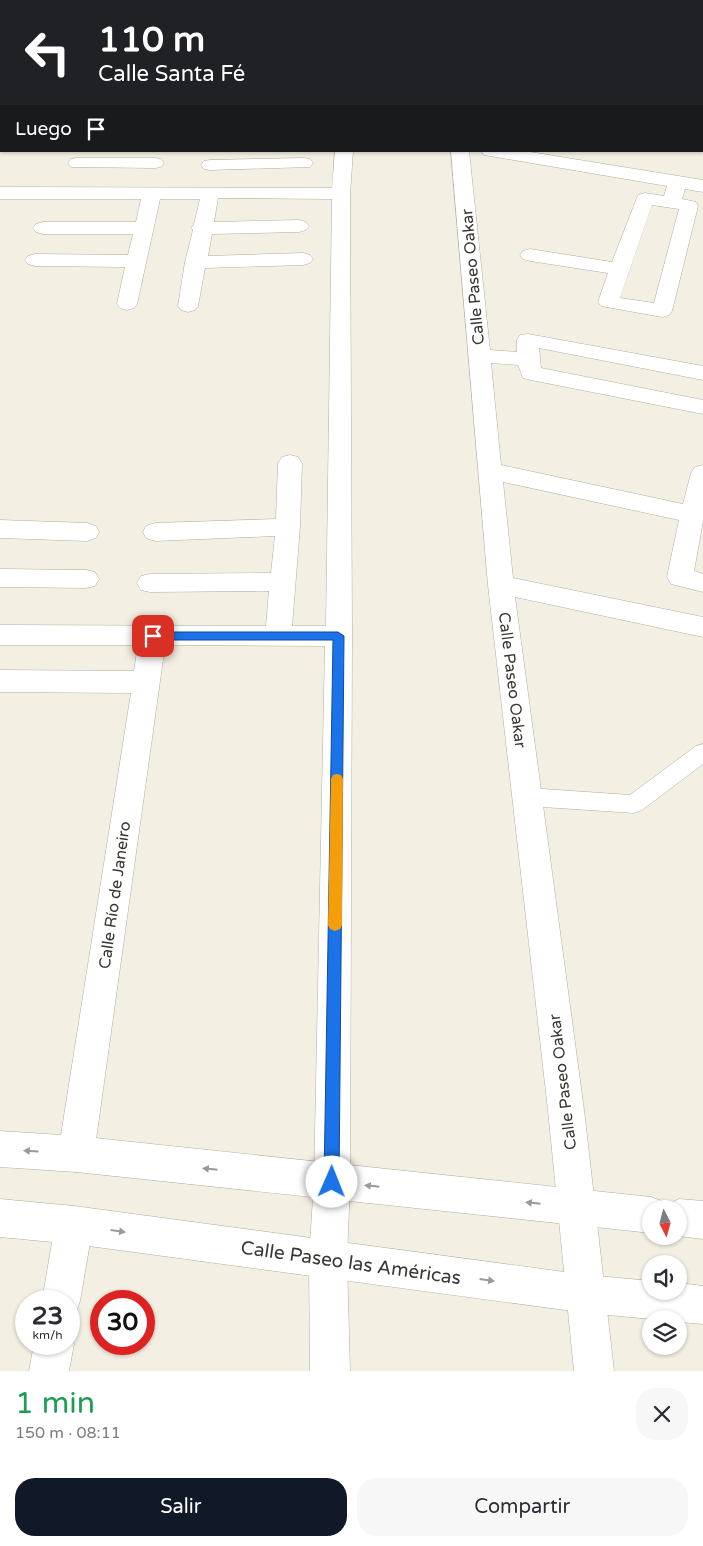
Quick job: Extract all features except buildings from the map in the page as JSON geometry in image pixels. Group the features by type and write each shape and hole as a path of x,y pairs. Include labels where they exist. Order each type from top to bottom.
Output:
{"street":[{"path":"330,1371 328,1259 332,1182 341,194 344,152"},
{"name":"Calle Paseo Oakar","path":"460,152 501,585 566,1110 594,1371"},
{"path":"496,152 703,186"},
{"path":"71,194 78,157 155,163"},
{"path":"210,166 304,157 303,192"},
{"path":"671,202 678,182"},
{"path":"0,192 71,194 303,192 341,194"},
{"path":"188,306 201,228 210,192"},
{"path":"127,304 152,193"},
{"path":"645,199 671,202 689,206 662,311 608,302 618,269 645,199"},
{"path":"201,228 299,226"},
{"path":"43,228 143,228"},
{"path":"530,255 618,269"},
{"path":"195,262 303,259"},
{"path":"35,260 136,261"},
{"path":"703,373 528,340 528,358 531,373 703,407"},
{"path":"480,356 528,358"},
{"path":"278,636 288,526 290,463"},
{"path":"490,471 692,514"},
{"path":"703,473 692,514 680,577 703,583"},
{"path":"155,532 288,526"},
{"path":"0,529 87,532"},
{"path":"0,578 86,579"},
{"path":"150,583 283,582"},
{"path":"501,585 703,628"},
{"path":"0,635 338,636"},
{"name":"Calle Río de Janeiro","path":"76,1154 153,636"},
{"path":"0,681 146,682"},
{"path":"0,1149 76,1154 642,1214"},
{"name":"Calle Paseo las Américas","path":"0,1218 74,1225 587,1294 703,1305"},
{"path":"688,1219 703,1220"},
{"path":"63,1290 74,1225"},
{"path":"49,1371 52,1355"}],"lane":[{"path":"528,797 634,804 703,752"}],"slow traffic":[{"path":"335,925 337,779"}],"route":[{"path":"153,636 338,636 332,1182"}]}
